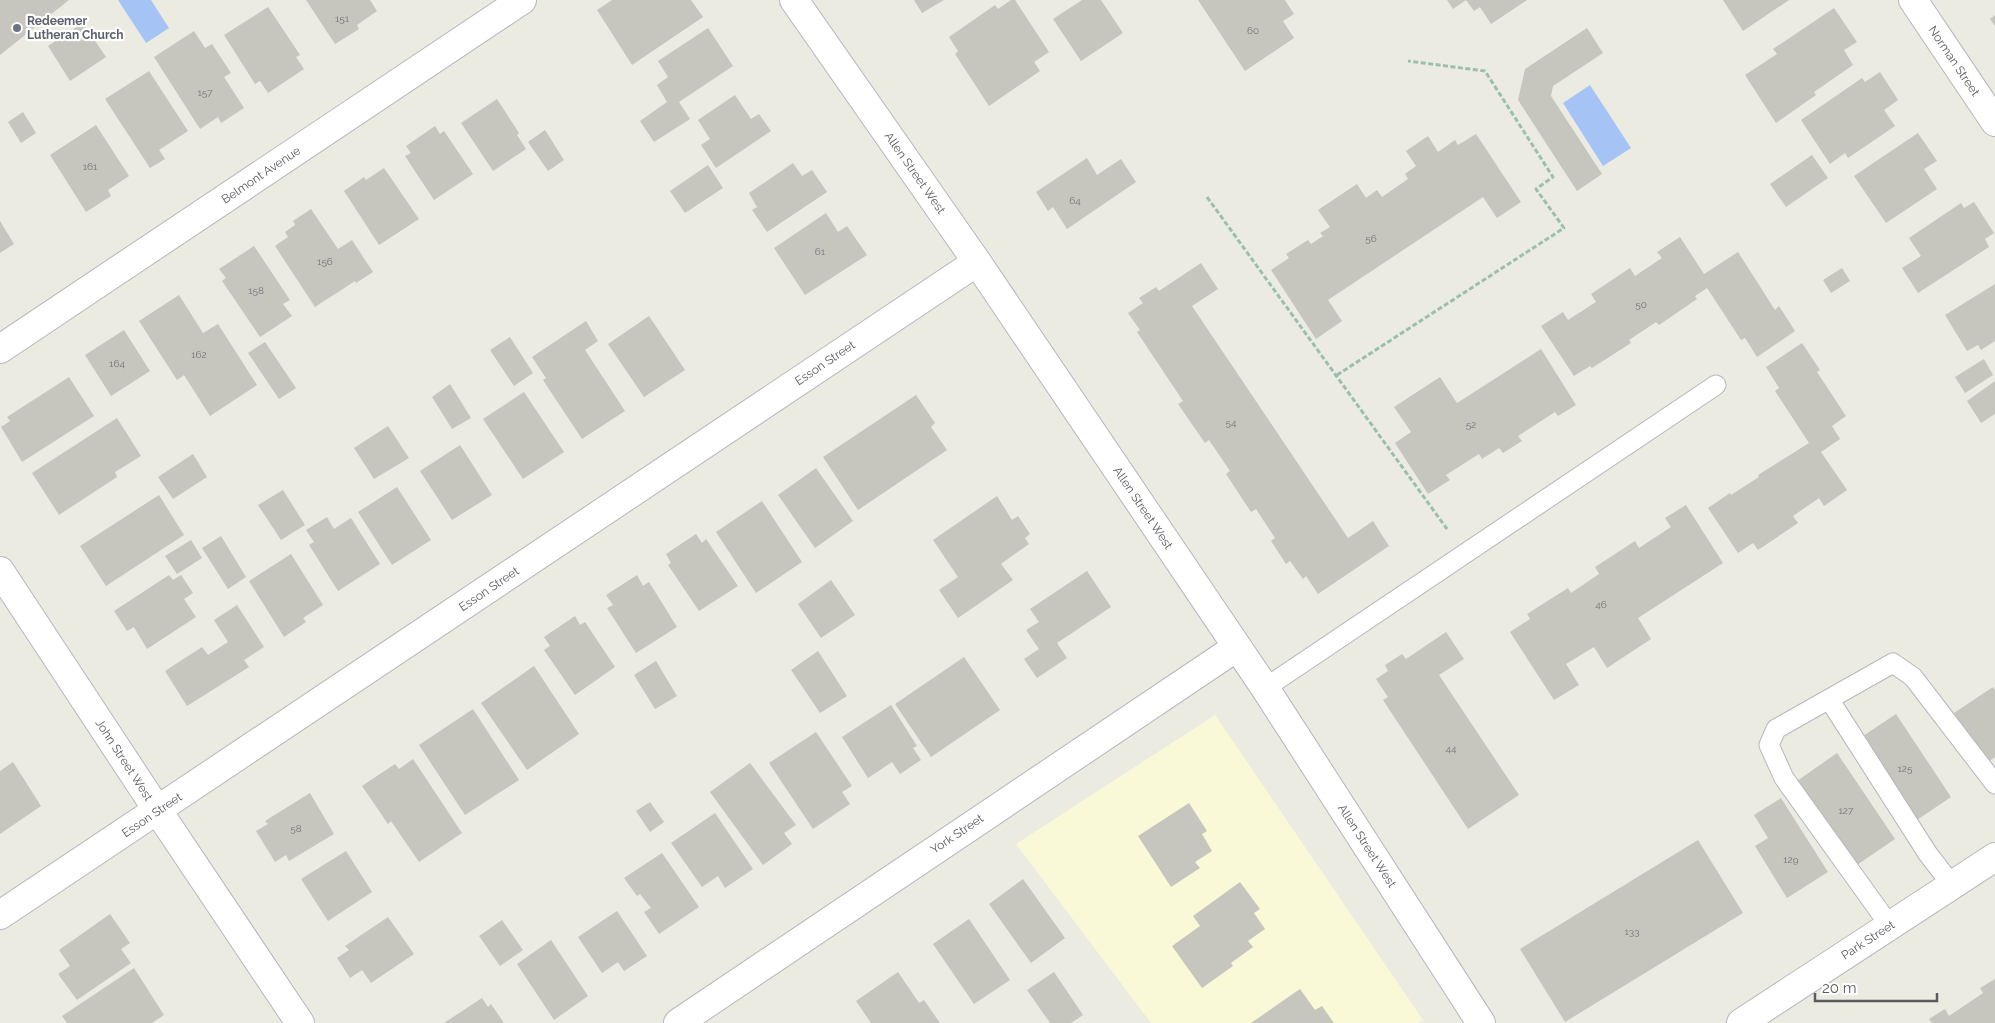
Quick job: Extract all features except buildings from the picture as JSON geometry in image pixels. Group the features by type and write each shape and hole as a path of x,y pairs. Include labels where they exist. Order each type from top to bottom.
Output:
{"street":[{"name":"Belmont Avenue","path":"0,349 522,0"},
{"name":"Allen Street West","path":"794,0 976,262 1265,688 1481,1023"},
{"name":"Norman Street","path":"1913,0 1995,122"},
{"name":"Esson Street","path":"0,915 976,262"},
{"name":"John Street West","path":"0,571 300,1023"},
{"name":"York Street","path":"678,1023 1237,647"},
{"name":"Park Street","path":"1741,1023 1995,857"}],"lane":[{"path":"1265,688 1716,385"},
{"path":"1890,926 1784,778 1770,745 1776,729 1894,663 1913,676 1995,784"},
{"path":"1829,699 1928,854 1952,885"}],"path":[{"path":"1337,374 1564,228 1536,189 1552,176 1485,71 1408,61"},
{"path":"1207,197 1337,374 1464,554"}],"shaded area":[{"path":"1215,715 1423,1020 1418,1023 1151,1023 1016,844"}],"water":[{"path":"118,0 151,0 169,28 146,43"},
{"path":"1590,85 1631,148 1603,166 1563,103"}],"place":[{"name":"Redeemer Lutheran Church","path":"17,28"}]}
